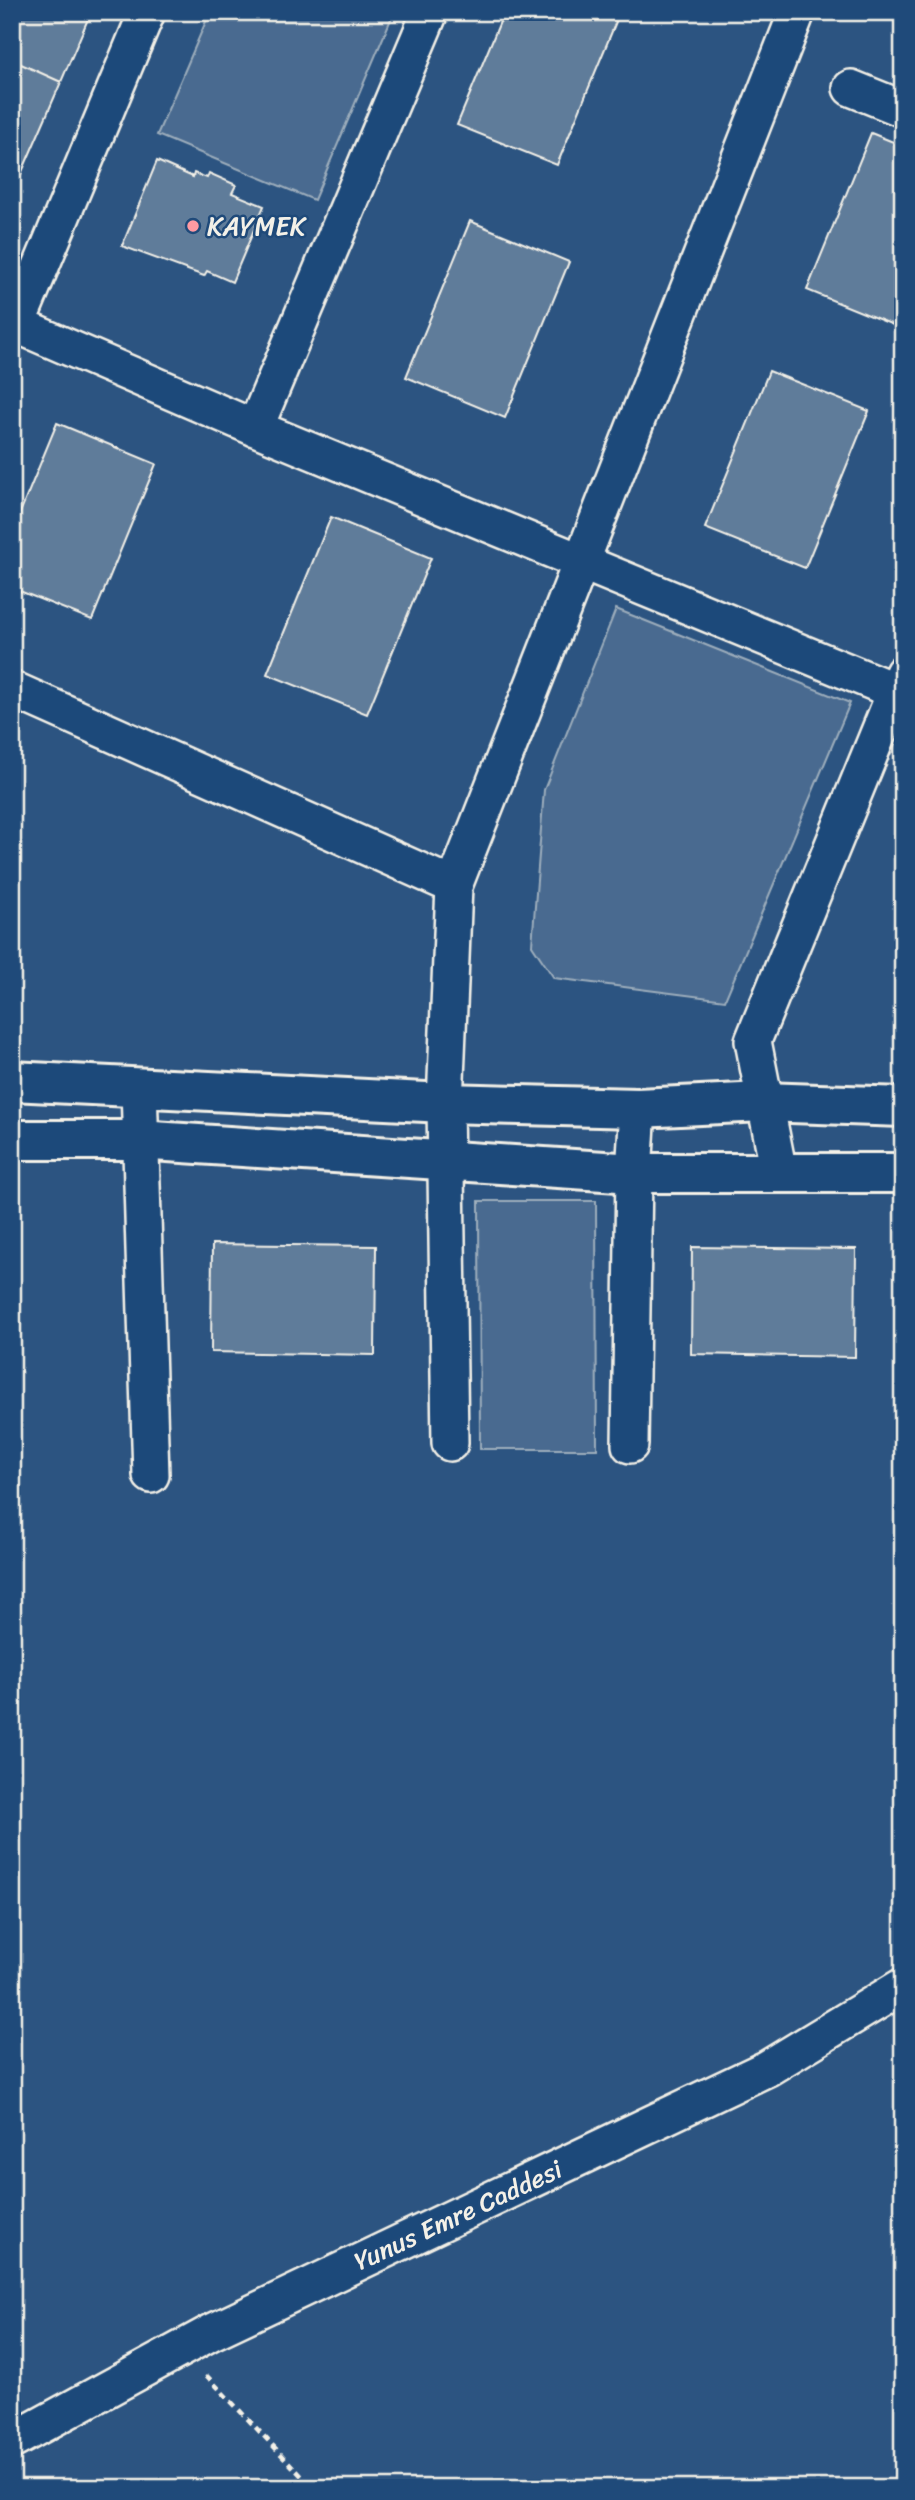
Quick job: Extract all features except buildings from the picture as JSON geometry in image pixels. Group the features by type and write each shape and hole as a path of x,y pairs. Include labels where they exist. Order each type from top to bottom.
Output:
{"main road":[{"path":"12,1081 445,1103 638,1108 763,1102 903,1107"},
{"path":"12,1140 138,1140 634,1174 903,1172"}],"street":[{"path":"147,12 14,323 255,428 579,562 899,682 753,1041 779,1173"},
{"path":"255,428 430,12"},
{"path":"450,1443 445,1103 454,886 797,12"},
{"path":"851,88 903,110"},
{"path":"12,689 454,886"},
{"path":"139,1087 138,1140 151,1475"},
{"path":"630,1445 634,1174 638,1108"},
{"name":"Yunus Emre Caddesi","path":"12,2441 212,2332 768,2068 903,1986"}],"path":[{"path":"182,2349 313,2488"}],"shaded area":[{"path":"210,12 394,12 314,200 157,135"},
{"path":"616,609 850,703 725,1000 554,978 532,945 544,790"},
{"path":"479,1201 596,1201 597,1449 480,1449"}],"place":[{"name":"KAYMEK","path":"193,226"}]}
